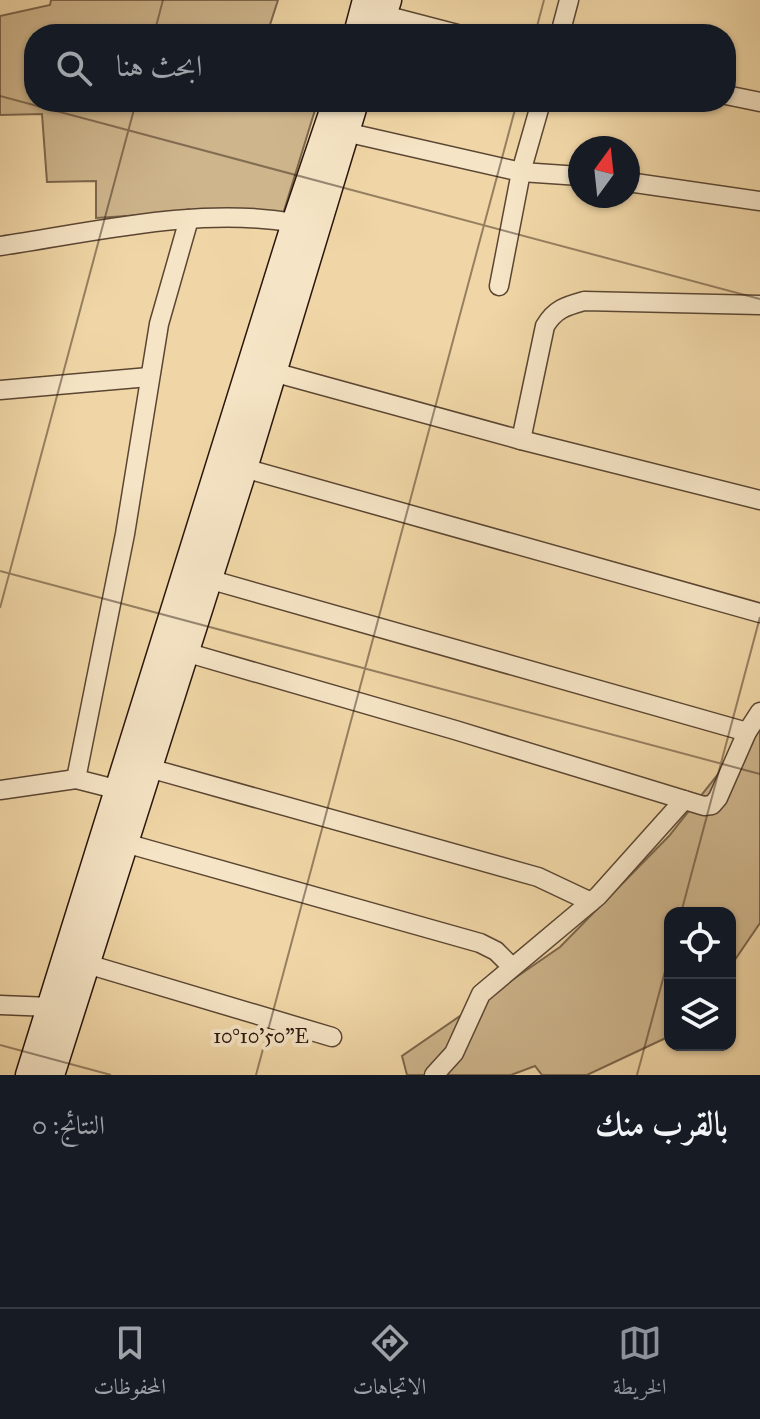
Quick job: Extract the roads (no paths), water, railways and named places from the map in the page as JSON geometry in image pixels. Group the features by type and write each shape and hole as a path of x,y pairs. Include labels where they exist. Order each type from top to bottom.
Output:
{"street":[{"path":"563,24 569,0"},
{"path":"379,12 422,24"},
{"path":"736,97 760,102"},
{"path":"29,1075 129,792 295,223 333,112"},
{"path":"51,1075 125,843 129,792 149,768 352,112"},
{"path":"499,286 521,172 538,112"},
{"path":"345,132 521,172 568,175"},
{"path":"640,184 760,201"},
{"path":"0,246 189,219 244,216 295,223"},
{"path":"76,779 125,534 159,324 189,219"},
{"path":"521,440 545,326 562,306 584,301 760,305"},
{"path":"273,372 521,440 760,500"},
{"path":"0,390 149,377"},
{"path":"244,468 760,613"},
{"path":"208,579 747,732"},
{"path":"185,652 704,806 712,805 718,798 747,732 760,712"},
{"path":"149,768 538,877 591,902"},
{"path":"0,790 76,779 129,792"},
{"path":"434,1075 454,1053 481,994 591,902 684,800"},
{"path":"125,843 480,943 496,951 512,967"},
{"path":"87,964 332,1037"},
{"path":"0,1005 51,1007"}]}
